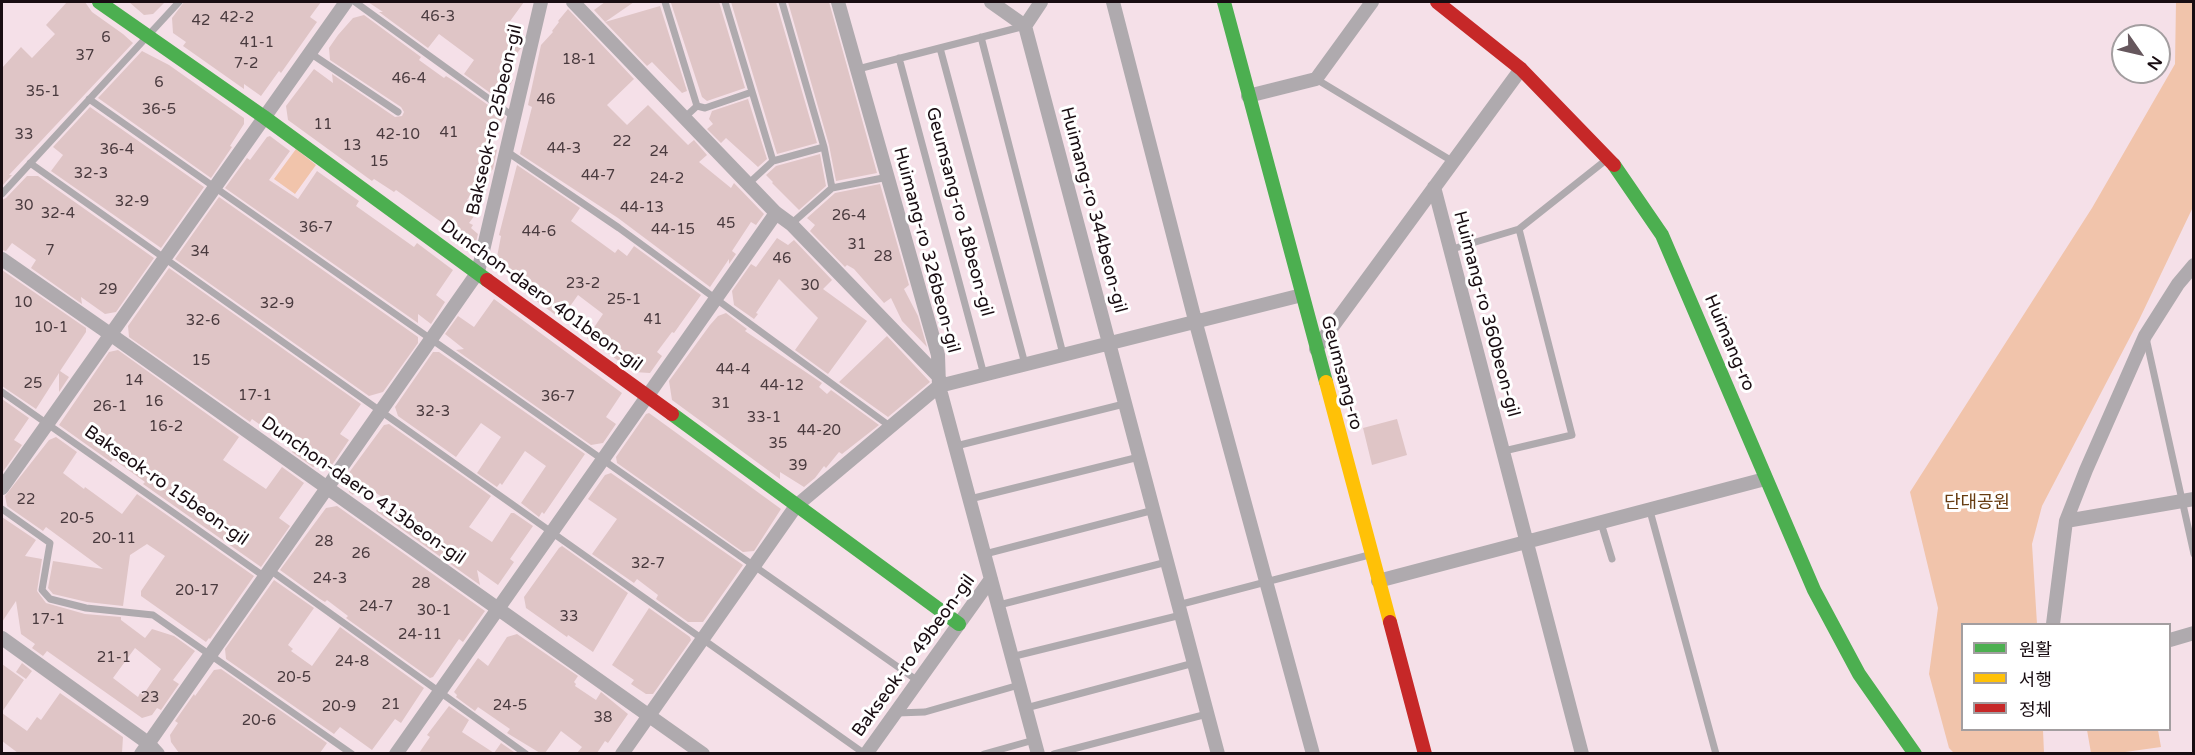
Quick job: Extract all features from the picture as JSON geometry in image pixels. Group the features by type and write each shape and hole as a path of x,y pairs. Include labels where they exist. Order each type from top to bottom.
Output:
{"street":[{"name":"Dunchon-daero 401beon-gil","path":"99,2 264,117 960,624"},
{"path":"2,488 346,2"},
{"name":"Bakseok-ro 25beon-gil","path":"149,750 211,654 478,272 541,2"},
{"path":"573,2 776,213 791,224 939,382"},
{"name":"Huimang-ro 326beon-gil","path":"838,2 938,355 939,382 1036,747"},
{"path":"991,2 1025,26 1041,2"},
{"path":"1113,2 1313,753"},
{"name":"Geumsang-ro","path":"1224,2 1425,753"},
{"path":"1248,96 1316,79 1372,2"},
{"name":"Huimang-ro","path":"1437,2 1521,69 1608,158 1662,235 1814,590 1855,666 1915,753"},
{"name":"Huimang-ro 344beon-gil","path":"1025,26 1218,753"},
{"path":"1316,349 1521,69"},
{"name":"Huimang-ro 360beon-gil","path":"1434,187 1582,753"},
{"path":"396,753 776,213"},
{"name":"Dunchon-daero 413beon-gil","path":"2,260 703,753"},
{"path":"2053,623 2066,521 2145,336 2178,284 2193,266"},
{"path":"621,753 796,506 891,427 939,382 984,375 1302,295"},
{"path":"1378,581 1765,479"},
{"path":"2066,521 2188,500"},
{"name":"Bakseok-ro 49beon-gil","path":"866,753 991,579"},
{"path":"2171,639 2193,633"},
{"path":"2,638 149,750"}],"lane":[{"path":"2,194 179,2"},
{"path":"355,2 514,117"},
{"path":"665,2 697,106"},
{"path":"725,2 773,161"},
{"path":"782,2 824,147 832,188"},
{"path":"858,69 1025,26"},
{"path":"981,37 1063,354"},
{"name":"Geumsang-ro 18beon-gil","path":"940,48 1025,364"},
{"path":"310,53 398,112"},
{"name":"Geumsang-ro 18beon-gil","path":"899,58 984,375"},
{"path":"1316,79 1452,161"},
{"path":"697,106 705,108 752,92"},
{"path":"89,99 918,681"},
{"path":"684,118 697,106"},
{"path":"748,184 773,161 824,147"},
{"path":"506,151 619,228 891,427"},
{"path":"1449,250 1519,229 1608,158"},
{"path":"30,163 381,410 551,533 866,753"},
{"path":"791,224 832,188 888,177"},
{"path":"1504,451 1572,435 1519,229"},
{"path":"2145,336 2188,500 2193,554"},
{"name":"Bakseok-ro 15beon-gil","path":"2,392 267,573"},
{"path":"956,446 1124,404"},
{"path":"970,499 1139,457"},
{"path":"2,509 50,543 42,590 50,599 86,608 153,615 352,753"},
{"path":"985,554 1154,510"},
{"path":"1650,511 1716,753"},
{"path":"1601,523 1612,559"},
{"path":"1011,657 1179,610 1267,582 1371,555"},
{"path":"999,605 1167,562"},
{"path":"267,573 526,753"},
{"path":"1026,708 1194,663"},
{"path":"895,713 925,712 1019,685"},
{"path":"1054,753 1207,714"},
{"path":"984,753 1036,747"}],"green space":[{"name":"단대공원","path":"2176,2 2193,2 2193,207 2139,320 2042,506 2032,544 2037,623 1961,623 1961,731 2043,731 2044,753 1954,753 1949,748 1929,674 1938,608 1910,492 2092,208 2163,84 2171,84 2171,71 2175,64"},
{"path":"296,149 316,165 295,194 274,179"},
{"path":"2087,731 2158,731 2161,747 2118,753 2091,753"}],"building":[{"path":"67,2 85,2 92,12 133,43 9,175 12,175 2,186 2,68 21,47 32,58 55,34 46,25"},
{"path":"129,2 165,2 153,14 144,15"},
{"path":"184,2 321,2 310,17 317,22 281,73 279,71 261,96 244,84 244,89 183,46 186,42 173,33 172,18"},
{"path":"368,2 524,2 505,28 523,41 521,48 503,72 513,80 500,100 464,74 474,60 439,34 428,48"},
{"path":"605,2 634,2 605,22 594,10"},
{"path":"719,2 745,88 707,101 702,97 671,3"},
{"path":"731,2 776,2 817,143 777,154"},
{"path":"788,2 829,2 877,173 836,181 829,145"},
{"path":"660,6 687,91 682,93 652,62 647,66 605,22"},
{"path":"568,9 634,79 607,105 627,125 648,105 688,145 694,140 707,155 699,162 731,188 734,183 764,214 756,225 751,222 732,251 736,254 729,264 729,259 710,287 618,218 520,154 532,107 528,105 541,45 553,32 558,21"},
{"path":"364,15 421,57 419,60 444,78 446,76 457,83 505,117 488,144 497,150 493,169 488,175 485,173 467,200 478,211 469,223 473,225 471,228 478,234 475,246 396,190 394,192 374,179 372,181 288,120 286,106 314,69 333,83 332,74 395,117 402,116 404,112 401,107 330,60 329,48 338,35 353,18"},
{"path":"142,51 169,65 244,118 244,124 230,146 232,147 211,178 98,98"},
{"path":"748,99 767,159 758,167 726,138 721,143 707,129 713,124 709,119 712,111"},
{"path":"90,107 204,187 161,248 51,171 63,155 53,147"},
{"path":"270,136 290,151 269,180 298,199 317,171 359,201 356,206 414,247 417,243 453,270 436,295 445,302 431,324 418,314 418,323 225,188 247,158 250,160"},
{"path":"820,154 826,186 799,210 766,175 776,166"},
{"path":"517,165 580,208 571,221 615,253 618,249 627,256 634,246 701,295 674,333 672,332 657,352 662,356 650,373 634,372 587,338 603,314 578,295 561,319 508,280 511,275 499,267 497,257 501,236 499,235"},
{"path":"27,176 38,176 154,258 116,312 105,314 81,297 82,304 31,268 36,260 12,243 6,251 2,250 2,200"},
{"path":"880,184 909,285 904,289 918,316 927,347 902,321 891,298 884,303 854,269 847,265 845,267 810,231 815,225 807,218 835,193"},
{"path":"219,197 418,337 418,343 383,392 369,396 175,259"},
{"path":"777,238 788,245 794,240 832,280 823,289 867,321 828,374 795,350 818,318 779,279 754,319 734,305 732,291 751,264 756,267"},
{"path":"169,268 361,404 340,434 349,440 332,465 313,467 292,452 294,449 252,419 250,422 129,337 128,326"},
{"path":"2,270 86,328 86,332 60,371 69,377 59,392 59,373 36,409 2,386"},
{"path":"494,299 622,393 606,417 616,424 603,443 591,445 456,350 464,349 445,334 458,316 474,327"},
{"path":"726,313 747,329 745,331 822,383 819,387 827,394 831,390 879,425 842,454 839,452 826,468 824,466 804,487 780,472 780,479 672,400 669,381 710,325 718,316"},
{"path":"887,336 930,382 888,417 839,382"},
{"path":"118,350 239,437 223,460 266,489 282,467 304,483 279,518 290,526 261,567 143,484 145,482 113,459 111,462 59,425 109,352"},
{"path":"433,352 439,352 585,454 544,514 542,512 539,517 521,503 546,466 525,451 502,485 500,483 497,487 477,473 501,437 481,423 456,457 398,416 395,407"},
{"path":"2,399 29,418 14,440 22,445 2,473"},
{"path":"649,413 781,509 754,551 743,552 617,463 616,457 646,414"},
{"path":"1397,419 1407,455 1372,465 1363,428"},
{"path":"389,424 491,496 469,527 492,542 511,513 533,526 510,559 514,562 498,585 477,570 480,585 376,511 385,499 361,483 353,495 349,492 348,474 384,425"},
{"path":"56,437 77,452 63,473 84,489 85,487 122,514 137,494 254,576 206,642 141,596 141,591 165,556 147,544 130,555 123,606 87,602 53,594 48,588 53,561 103,569 46,527 43,531 7,506 5,496 49,440"},
{"path":"611,473 743,565 703,622 688,622 656,599 658,595 637,579 634,583 592,554 617,519 588,499 605,475"},
{"path":"337,506 485,611 463,642 459,639 433,677 430,678 346,618 348,616 327,600 325,602 320,599 280,570 326,508"},
{"path":"2,517 36,540 25,556 42,559 37,591 46,603 85,614 121,617 121,620 145,638 152,629 174,636 195,651 173,680 179,684 161,710 157,708 152,715 142,718 47,651 43,656 32,648 35,644 21,634 16,601 2,622","holes":["135,648 161,669 143,695 140,693 138,697 113,678"]},
{"path":"562,546 628,593 593,652 526,608 524,597"},
{"path":"274,580 314,608 288,645 293,649 291,651 312,666 340,627 424,688 401,723 395,719 372,750 340,727 334,734 226,659 225,649"},
{"path":"649,608 691,640 653,694 646,694 631,684 634,680 612,665"},
{"path":"517,634 578,676 574,682 575,686 596,700 601,692 628,714 608,743 605,741 597,753 577,753 582,747 561,731 545,753 540,753 507,733 510,729 478,707 475,711 456,697 454,692 478,658 488,666 507,637"},
{"path":"22,663 32,671 26,679 16,672"},
{"path":"2,664 24,680 2,712"},
{"path":"221,669 327,743 320,753 179,753 171,742 170,735 178,723 175,721 214,670"},
{"path":"60,693 123,737 122,753 18,753 2,741 2,713 27,731 37,717 41,720"},
{"path":"449,706 469,720 462,732 494,753 419,753 430,737 427,735"},
{"path":"501,743 514,752 513,753 494,753"}],"traffic: fast":[{"path":"99,2 264,117 487,280"},
{"path":"1224,2 1326,382"},
{"path":"1614,165 1662,235 1814,590 1859,674 1915,754"},
{"path":"672,414 959,624"}],"traffic: slow":[{"path":"1326,382 1390,622"}],"traffic: jam":[{"path":"1437,2 1521,69 1614,165"},
{"path":"487,280 672,414"},
{"path":"1390,622 1425,754"}]}
